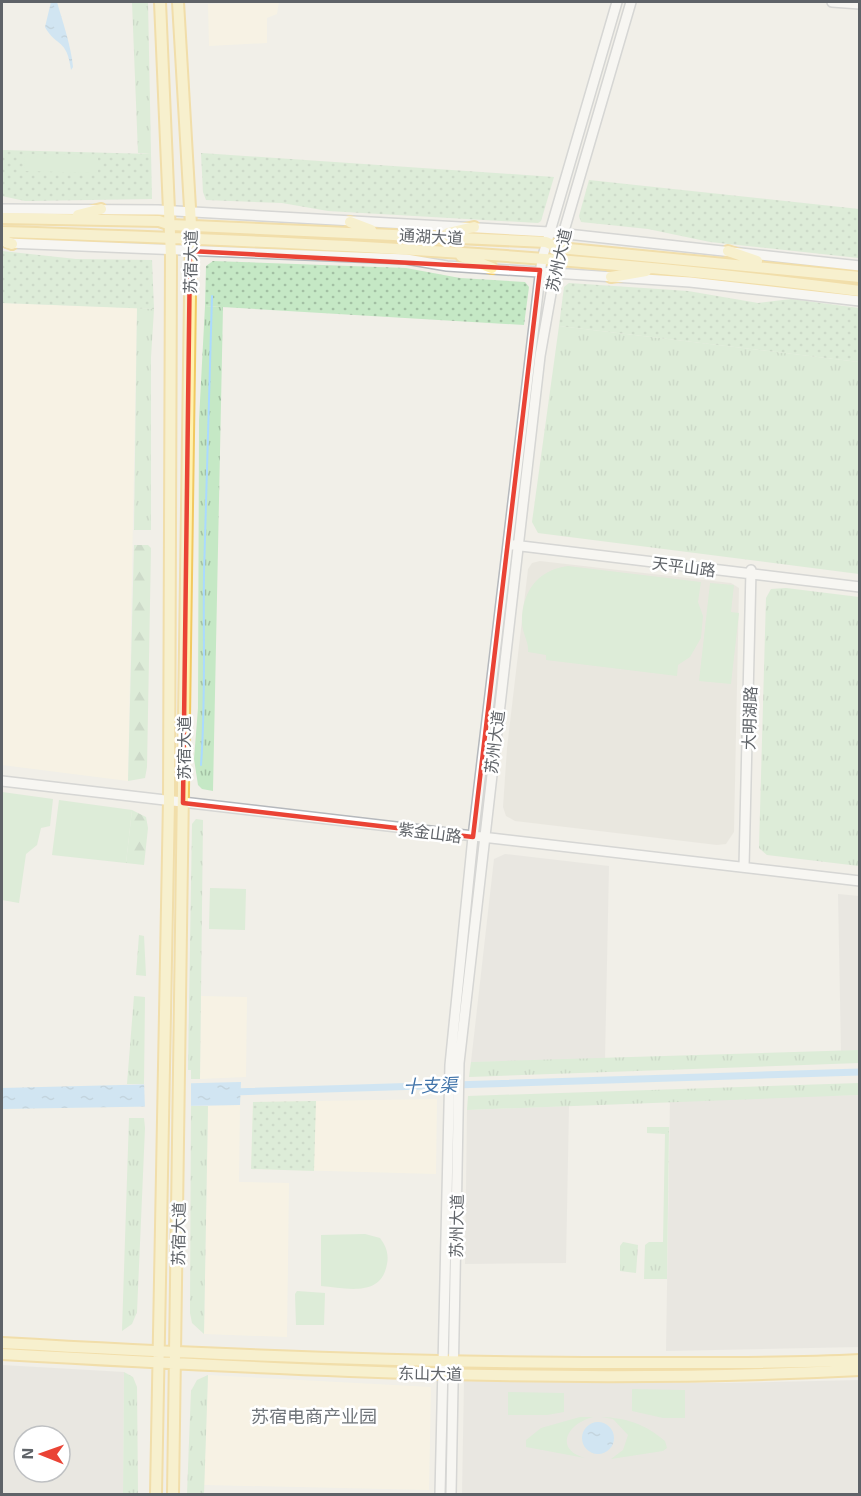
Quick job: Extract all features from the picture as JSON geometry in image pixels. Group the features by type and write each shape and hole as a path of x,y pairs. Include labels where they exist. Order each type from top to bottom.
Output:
{"main road":[{"name":"苏宿大道","path":"156,1494 169,800 171,250 160,2"},
{"name":"苏宿大道","path":"174,1494 191,225 178,2"},
{"path":"66,219 101,209"},
{"name":"通湖大道","path":"2,218 159,221 171,225 436,236 548,237 559,248 778,267 860,277"},
{"path":"350,222 380,234"},
{"path":"436,236 474,227"},
{"name":"通湖大道","path":"2,232 171,237 453,252 541,265 556,260 658,268 860,291"},
{"path":"453,252 492,268"},
{"path":"728,252 778,267"},
{"path":"611,277 658,268"},
{"name":"东山大道","path":"2,1343 157,1357"},
{"name":"东山大道","path":"2,1353 157,1357 448,1374 714,1375 860,1370"},
{"name":"东山大道","path":"176,1358 803,1363 860,1360"}],"street":[{"name":"苏州大道","path":"455,1064 483,838 541,265 617,2"},
{"name":"苏州大道","path":"451,1494 448,1361 455,1064 472,837 540,356 556,260 631,2"},
{"path":"832,2 860,4"},
{"path":"2,209 101,209 276,215 350,222 474,227 548,237 564,233 860,266"},
{"path":"5,242 406,259 447,266 492,268 541,265 554,272 701,283 860,302"},
{"name":"天平山路","path":"513,543 860,585"},
{"name":"大明湖路","path":"746,867 753,572"},
{"name":"紫金山路","path":"2,781 860,881"},
{"name":"苏州大道","path":"440,1494 448,1374"}],"highlighted area":[{"path":"190,251 540,270 473,837 183,803"}],"shaded area":[{"path":"279,2 277,14 267,18 267,43 209,46 208,4"},
{"path":"2,303 137,308 128,781 2,765"},
{"path":"540,561 731,583 739,588 734,832 726,844 717,845 515,821 506,816 503,807 507,748 528,569 532,563"},
{"path":"505,854 609,866 605,1059 471,1062 494,859"},
{"path":"838,894 859,896 859,1050 841,1051"},
{"path":"201,996 247,997 246,1077 200,1079"},
{"path":"859,1095 859,1347 666,1351 670,1100"},
{"path":"437,1099 436,1174 251,1169 253,1102"},
{"path":"240,1105 239,1182 289,1183 287,1337 204,1334 208,1106"},
{"path":"569,1106 566,1263 465,1264 467,1110"},
{"path":"2,1365 124,1372 123,1494 2,1494"},
{"path":"208,1375 431,1387 429,1490 204,1485"},
{"path":"859,1380 859,1494 462,1494 464,1381 725,1383"}],"green space":[{"path":"132,2 148,2 151,154 138,153"},
{"path":"2,150 151,154 152,199 25,201 2,196"},
{"path":"201,153 554,177 541,221 538,223 328,211 282,203 206,200 203,192"},
{"path":"25,154 98,155 98,173 24,171"},
{"path":"589,180 859,209 859,258 710,242 648,229 581,222 579,216"},
{"path":"2,251 76,259 152,260 154,309 2,303"},
{"path":"213,261 406,268 460,278 525,282 529,287 524,325 205,306 206,266"},
{"path":"569,283 688,291 758,303 791,299 859,308 859,362 559,326 564,287"},
{"path":"205,306 223,307 213,791 202,789 198,785 194,759 198,708 199,420"},
{"path":"137,308 154,309 151,357 151,530 134,530"},
{"path":"559,326 859,362 859,574 538,533 532,522"},
{"path":"134,545 148,545 151,548 147,767 145,778 128,781"},
{"path":"568,566 701,582 698,602 703,616 701,638 690,657 678,665 677,676 546,660 546,655 528,652 522,613 528,594 539,578 557,568"},
{"path":"710,583 734,585 731,612 739,613 731,684 699,681"},
{"path":"786,588 859,597 859,866 767,855 759,848 766,598 771,589"},
{"path":"2,792 53,799 50,826 41,828 37,845 26,854 19,903 2,900"},
{"path":"59,800 132,810 126,863 52,855"},
{"path":"132,810 146,817 148,828 144,865 126,863"},
{"path":"196,819 203,820 200,1079 191,1079 191,1070 188,1070 192,824"},
{"path":"210,888 246,889 245,930 209,929"},
{"path":"139,935 144,936 146,976 136,975"},
{"path":"134,996 145,997 144,1084 127,1084"},
{"path":"859,1050 859,1063 469,1077 471,1062"},
{"path":"859,1083 859,1095 467,1110 468,1096"},
{"path":"316,1101 314,1171 251,1169 253,1102"},
{"path":"191,1106 208,1106 204,1334 192,1323 190,1313"},
{"path":"129,1118 144,1118 145,1128 137,1312 132,1324 122,1331"},
{"path":"647,1127 669,1127 667,1279 644,1279 645,1245 649,1242 663,1242 665,1134 647,1133"},
{"path":"365,1234 380,1238 388,1257 383,1275 378,1282 370,1286 351,1289 321,1286 321,1235"},
{"path":"623,1242 638,1245 636,1273 620,1271 620,1246"},
{"path":"297,1291 325,1293 324,1325 296,1325 295,1294"},
{"path":"124,1372 133,1377 137,1387 138,1494 123,1494"},
{"path":"208,1375 204,1494 187,1494 191,1391 197,1380"},
{"path":"632,1389 685,1390 685,1418 663,1418 632,1411"},
{"path":"508,1392 564,1393 564,1412 547,1415 508,1415"},
{"path":"580,1417 593,1417 584,1420 571,1430 567,1443 569,1449 575,1454 585,1458 526,1447 526,1440 541,1428"},
{"path":"601,1417 619,1419 643,1426 665,1441 667,1448 663,1451 611,1459 623,1450 628,1435 613,1419"}],"water":[{"path":"51,2 57,2 69,43 73,67 71,70 64,48 45,27"},
{"path":"241,1082 240,1105 2,1109 2,1088"},
{"path":"598,1422 609,1427 614,1438 609,1449 598,1454 587,1449 582,1438 587,1427"}],"pier":[{"path":"191,1080 191,1109 145,1109 144,1081"}],"waterway":[{"path":"201,765 212,296"},
{"name":"十支渠","path":"232,1092 860,1072"}],"district":[{"name":"苏宿电商产业园","path":"314,1416"}]}
